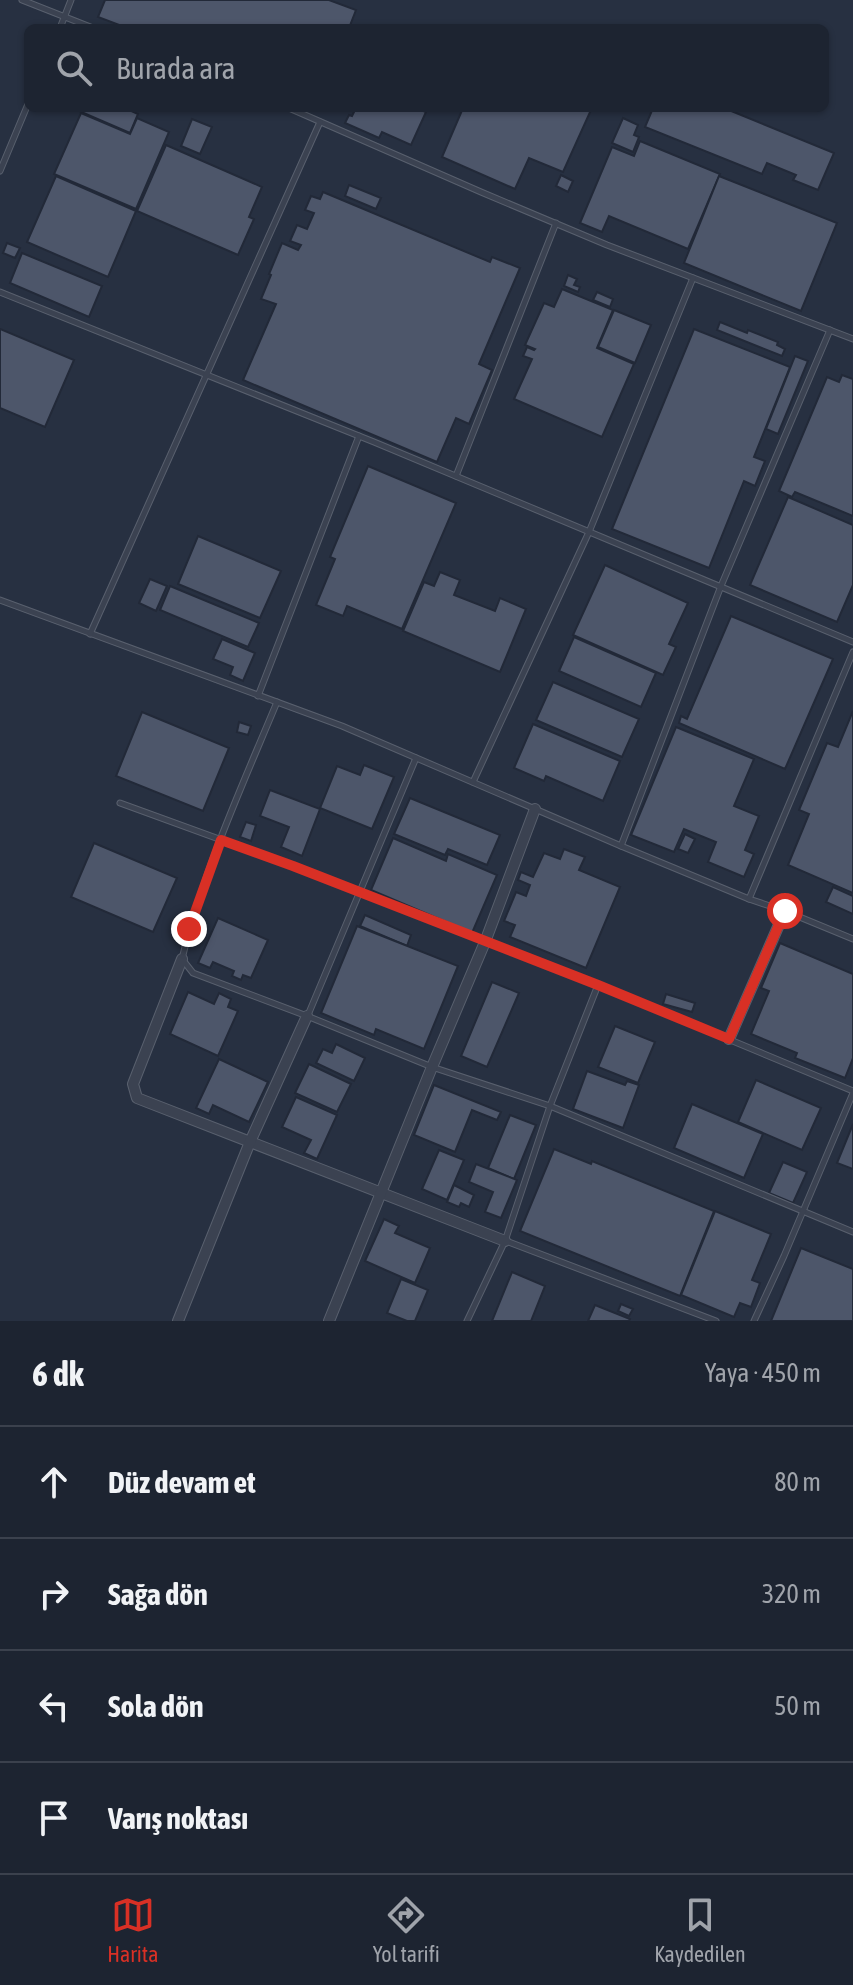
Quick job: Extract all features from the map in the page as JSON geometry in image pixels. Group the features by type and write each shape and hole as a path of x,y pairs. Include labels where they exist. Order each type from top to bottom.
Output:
{"street":[{"path":"334,1320 381,1193 485,942 535,809"},
{"path":"729,1039 785,911"},
{"path":"182,959 133,1084 137,1098 505,1241"},
{"path":"178,1321 250,1142 307,1016"}],"lane":[{"path":"22,0 83,24"},
{"path":"62,24 71,0"},
{"path":"0,171 25,112"},
{"path":"298,112 556,223 853,339"},
{"path":"90,634 320,122"},
{"path":"456,476 556,223"},
{"path":"473,782 589,532 693,278"},
{"path":"0,292 359,436 853,642"},
{"path":"621,846 721,586 830,330"},
{"path":"258,696 359,436"},
{"path":"0,600 342,726 621,846 853,939"},
{"path":"749,899 853,652"},
{"path":"277,702 189,929 182,959 193,973 432,1067 550,1106 853,1232"},
{"path":"307,1016 416,758"},
{"path":"120,803 293,866 598,985 853,1092 754,1321"},
{"path":"467,1321 505,1241 550,1106 598,985"},
{"path":"505,1241 716,1321"}],"building":[{"path":"105,0 329,0 356,10 351,24 116,24 98,17"},
{"path":"81,112 134,112 138,114 130,133"},
{"path":"354,112 426,112 411,145 382,132 379,138 345,123 349,115 352,116"},
{"path":"461,112 590,112 563,172 529,158 515,189 442,157"},
{"path":"651,112 734,112 834,153 818,190 793,180 796,175 767,163 762,174 645,127"},
{"path":"81,113 130,134 137,118 169,132 136,209 54,174"},
{"path":"623,118 638,125 634,135 639,137 633,152 612,143"},
{"path":"192,119 212,127 200,154 181,146"},
{"path":"640,141 720,174 688,249 609,216 602,232 580,223 612,147 634,156"},
{"path":"166,145 262,187 249,217 254,219 238,255 137,211"},
{"path":"561,175 573,181 568,192 556,186"},
{"path":"56,176 136,211 108,277 27,242"},
{"path":"719,176 837,223 801,311 684,263"},
{"path":"349,185 381,198 376,209 345,196"},
{"path":"323,192 490,262 492,257 520,268 479,364 492,370 469,424 456,418 437,462 243,380 276,304 261,299 282,243 298,250 301,245 290,241 297,225 307,229 314,213 305,210 311,196 320,199"},
{"path":"7,243 20,248 15,258 3,253"},
{"path":"22,253 102,286 89,317 10,283"},
{"path":"568,275 577,279 574,285 580,287 578,292 564,286"},
{"path":"562,289 613,310 597,348 634,364 602,437 514,399 532,359 523,356 527,347 535,349 525,345 544,303 554,307"},
{"path":"597,292 613,299 610,307 593,300"},
{"path":"614,310 651,325 635,363 598,347"},
{"path":"720,322 778,342 777,345 785,349 782,356 717,330"},
{"path":"0,329 74,360 45,427 0,408"},
{"path":"694,329 790,367 754,457 765,461 755,486 744,481 709,568 612,529"},
{"path":"795,356 808,361 778,434 766,429"},
{"path":"842,375 853,379 853,516 795,492 792,497 779,491 827,377 839,382"},
{"path":"368,466 456,503 402,629 347,606 343,616 316,605 335,559 330,557"},
{"path":"788,497 853,525 853,585 837,622 750,585"},
{"path":"198,536 281,571 260,618 178,584"},
{"path":"605,565 688,603 669,644 676,647 663,675 573,635"},
{"path":"440,572 460,580 454,595 495,611 500,598 526,609 500,672 403,631 424,582 434,586"},
{"path":"150,579 167,586 156,611 139,603"},
{"path":"170,586 259,623 248,647 160,610"},
{"path":"731,616 833,659 785,769 679,723 681,716 687,719"},
{"path":"574,637 656,673 641,707 559,671"},
{"path":"222,639 255,653 243,681 230,675 233,667 213,659"},
{"path":"553,682 639,719 622,757 536,720"},
{"path":"853,711 853,893 788,865 809,814 799,810 827,743 838,747"},
{"path":"142,712 229,748 203,811 116,776"},
{"path":"239,722 251,726 248,735 237,732"},
{"path":"533,724 620,761 603,801 546,776 544,781 514,768"},
{"path":"676,727 754,759 734,806 759,816 745,850 754,854 744,877 708,862 716,842 684,829 674,852 631,835"},
{"path":"364,765 394,777 372,829 320,808 337,766 360,775"},
{"path":"270,790 320,809 302,856 281,847 289,827 260,816"},
{"path":"410,798 500,835 487,865 448,849 445,855 394,834"},
{"path":"246,822 256,825 251,841 240,837"},
{"path":"685,834 695,839 688,853 678,849"},
{"path":"393,838 446,861 448,854 497,875 472,933 371,890"},
{"path":"94,843 177,878 153,932 71,897"},
{"path":"564,849 585,857 579,870 620,887 586,968 510,937 515,925 504,921 516,892 526,896 530,885 518,880 521,872 533,877 544,853 560,859"},
{"path":"833,887 853,896 853,914 826,902"},
{"path":"365,915 411,935 407,946 360,926"},
{"path":"218,918 268,940 251,978 243,975 241,980 232,976 234,971 213,962 210,968 198,963"},
{"path":"357,926 458,966 424,1049 376,1029 374,1035 321,1013"},
{"path":"780,943 853,974 853,1058 845,1078 795,1058 797,1053 751,1034 769,991 761,988"},
{"path":"492,982 519,993 487,1067 461,1056"},
{"path":"188,992 214,1004 219,993 231,999 228,1007 238,1011 218,1056 170,1034"},
{"path":"666,994 695,1003 692,1012 663,1004"},
{"path":"615,1026 655,1042 638,1083 598,1067"},
{"path":"336,1044 365,1058 354,1081 316,1063 323,1049 332,1053"},
{"path":"219,1059 268,1082 249,1122 213,1105 209,1114 196,1108"},
{"path":"309,1064 351,1084 337,1112 295,1093"},
{"path":"587,1071 625,1085 627,1081 639,1085 623,1128 573,1109"},
{"path":"756,1080 821,1108 802,1150 738,1122"},
{"path":"434,1085 501,1112 497,1120 472,1110 455,1152 414,1135"},
{"path":"296,1097 337,1115 317,1159 304,1153 311,1140 282,1127"},
{"path":"692,1104 763,1134 744,1178 674,1148"},
{"path":"510,1115 536,1125 514,1179 488,1168"},
{"path":"853,1124 853,1169 837,1163"},
{"path":"554,1149 591,1164 592,1161 714,1211 680,1296 520,1231"},
{"path":"439,1150 464,1160 447,1200 422,1189"},
{"path":"783,1162 807,1172 793,1203 769,1193"},
{"path":"476,1164 517,1180 501,1218 485,1212 493,1192 469,1182"},
{"path":"454,1185 474,1195 469,1207 447,1202"},
{"path":"715,1211 771,1234 752,1280 760,1283 751,1307 740,1303 734,1317 681,1295"},
{"path":"384,1219 399,1226 395,1233 430,1248 415,1283 365,1261"},
{"path":"801,1248 853,1269 853,1321 771,1321"},
{"path":"512,1272 545,1286 531,1321 492,1321"},
{"path":"401,1279 428,1290 415,1321 387,1313"},
{"path":"621,1304 633,1309 629,1316 618,1311"},
{"path":"595,1305 630,1319 588,1321"}],"route":[{"path":"189,929 221,840 598,985 729,1039 785,911"}]}
